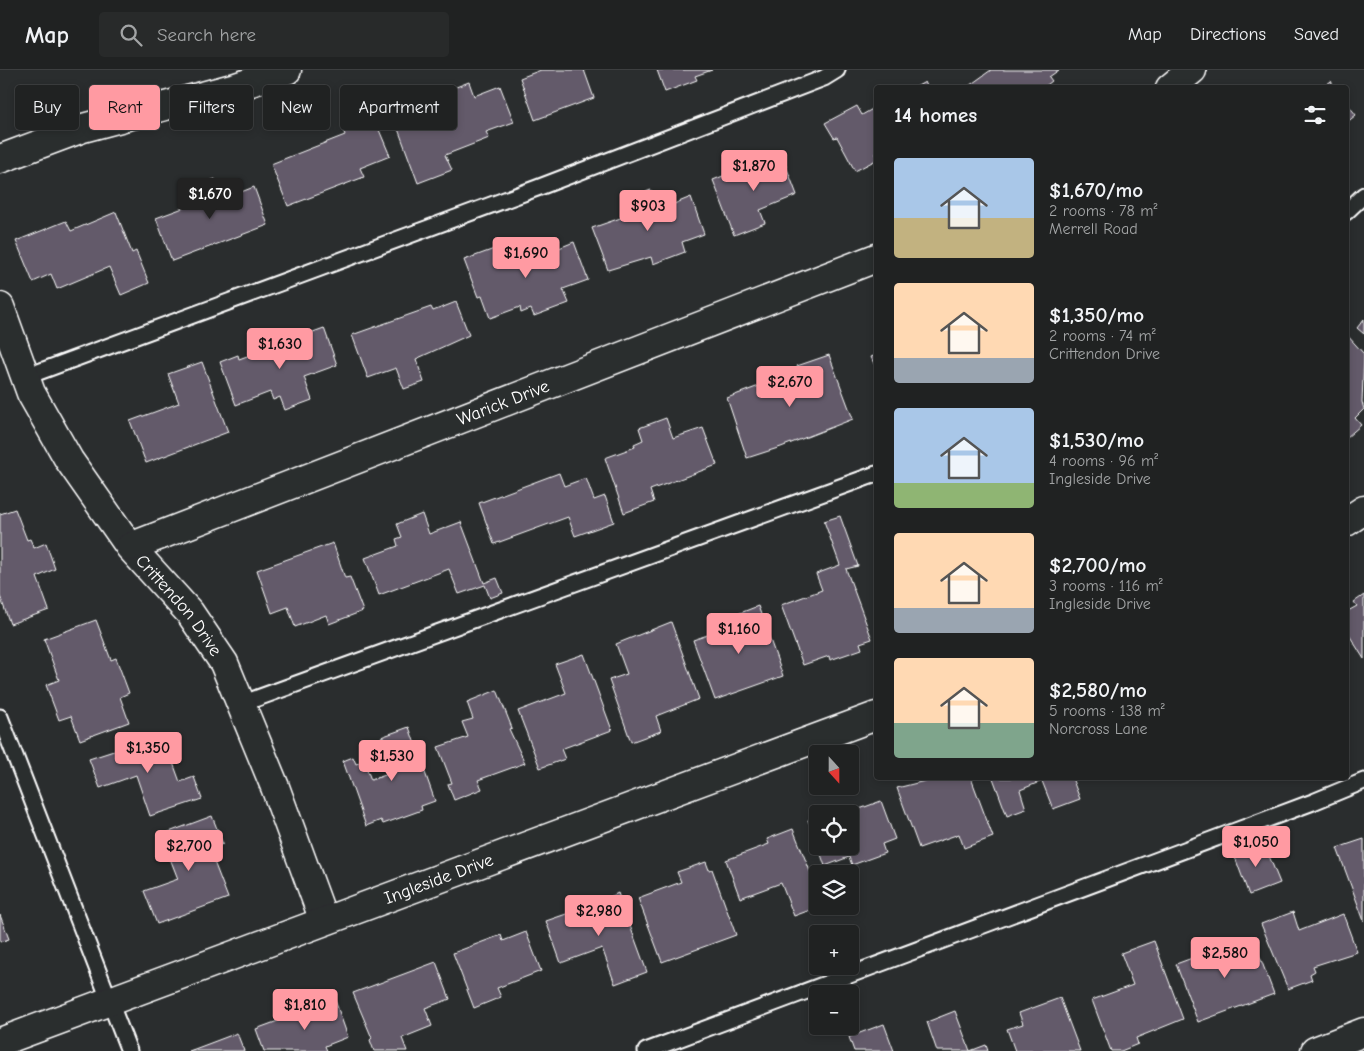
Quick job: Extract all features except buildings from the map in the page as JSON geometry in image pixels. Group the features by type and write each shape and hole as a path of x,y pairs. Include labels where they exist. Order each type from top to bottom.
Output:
{"street":[{"path":"0,159 83,128 236,87 287,70"},
{"path":"1174,85 1192,70"},
{"name":"Warick Drive","path":"130,547 874,259"},
{"name":"Crittendon Drive","path":"0,307 31,393 69,460 130,547 195,620 224,663 275,787 324,921"},
{"path":"1349,520 1364,510"},
{"name":"Ingleside Drive","path":"0,1042 874,717"},
{"path":"1314,1051 1364,1032"}],"lane":[{"path":"25,377 537,188 824,78 837,70"},
{"path":"1349,209 1364,195"},
{"path":"241,704 874,475"},
{"path":"0,717 129,1051"},
{"path":"646,1051 1313,802 1364,781"}]}
